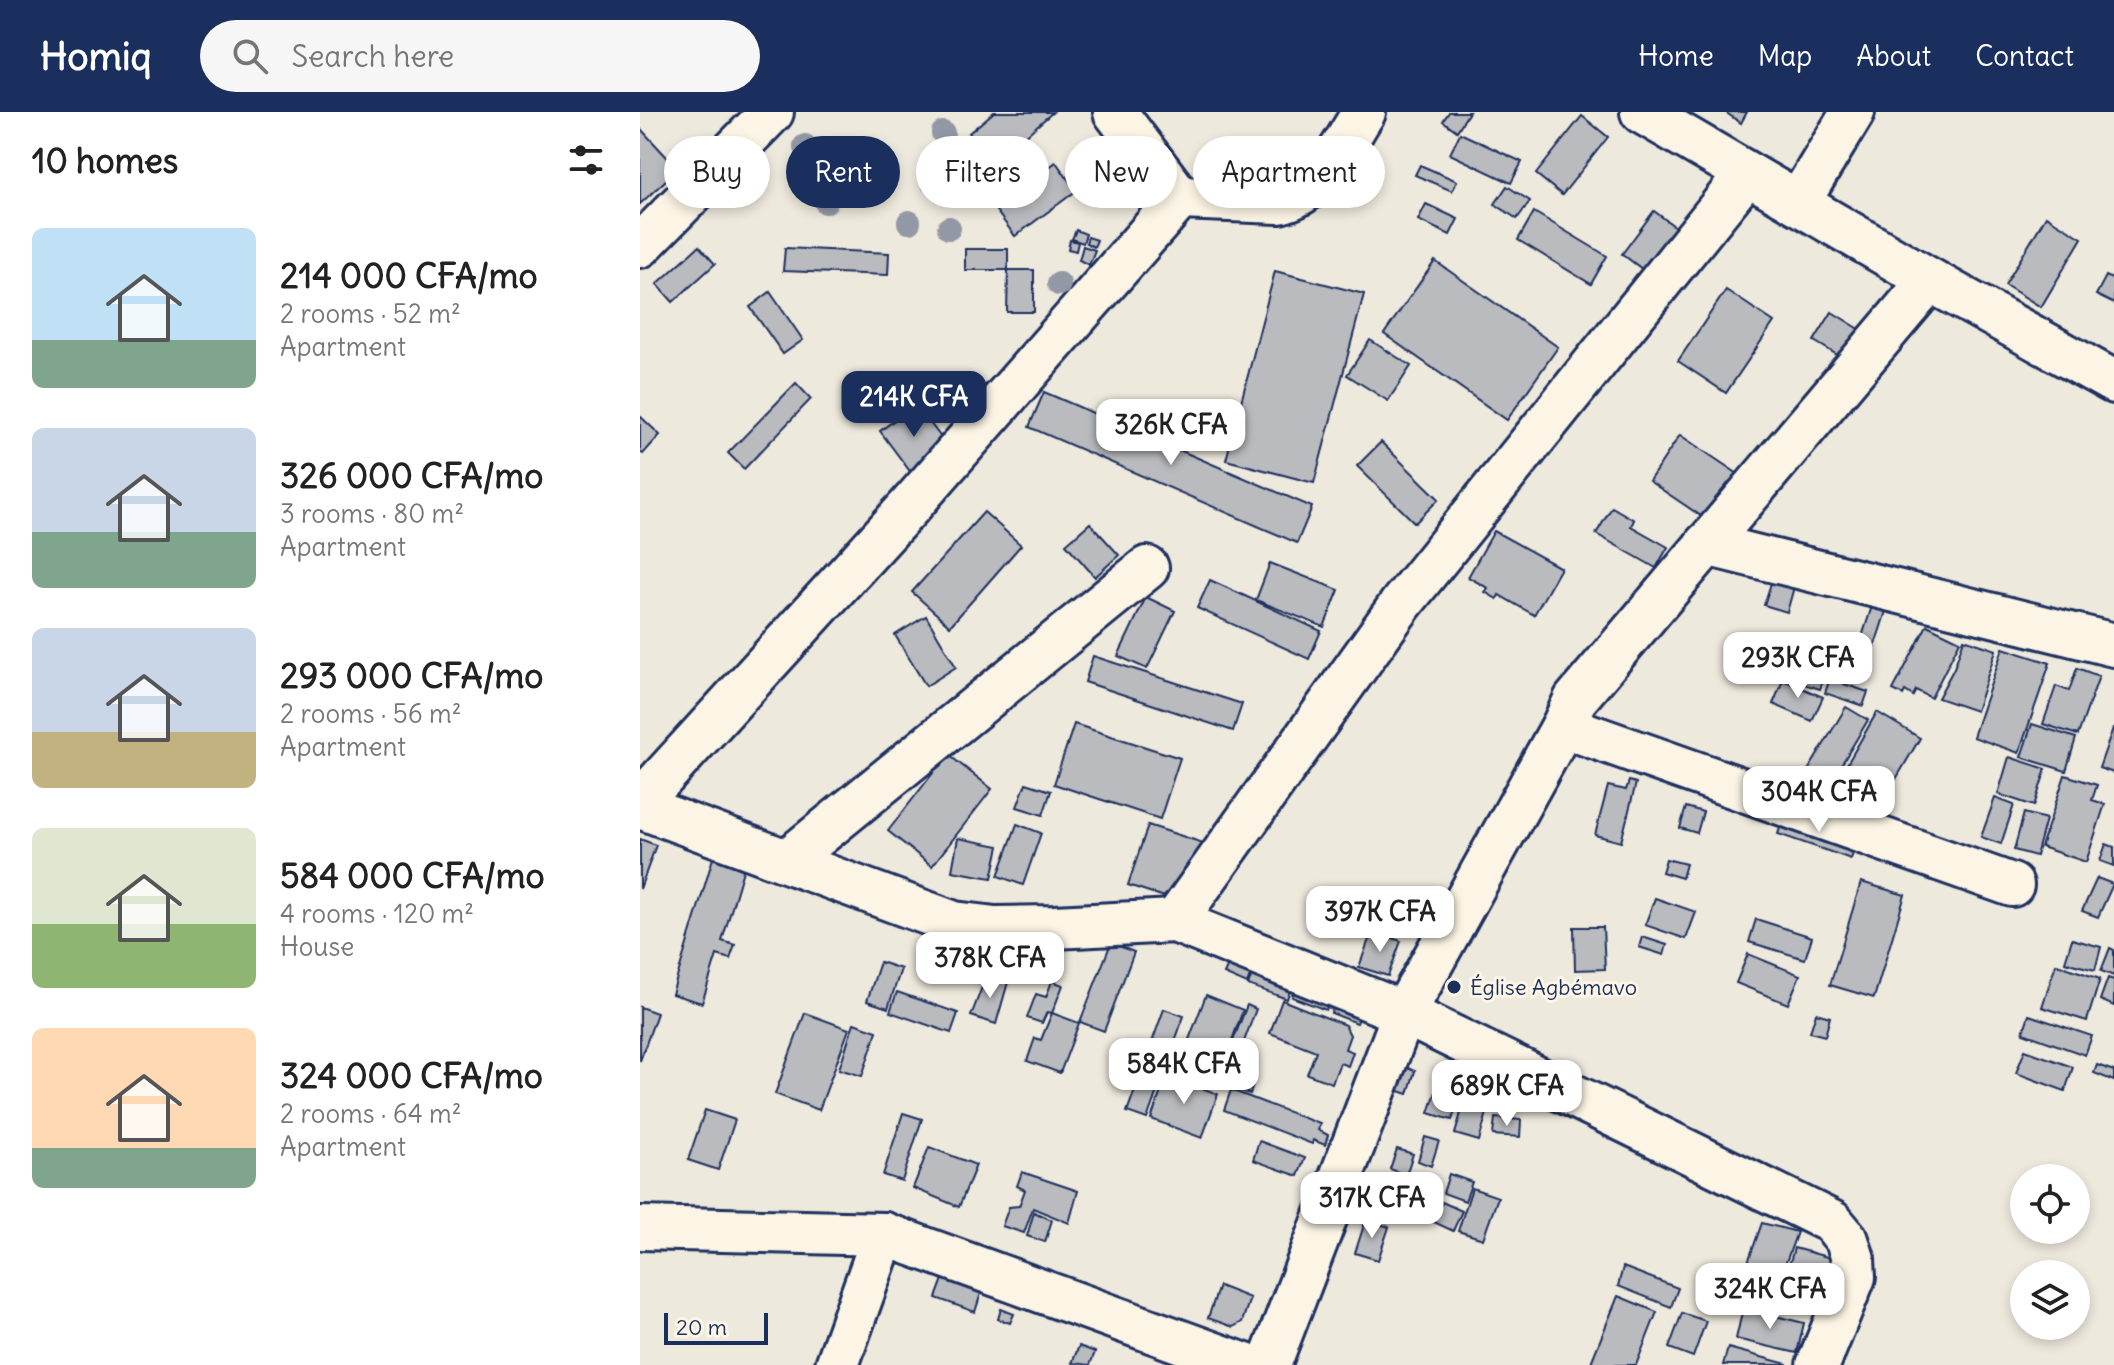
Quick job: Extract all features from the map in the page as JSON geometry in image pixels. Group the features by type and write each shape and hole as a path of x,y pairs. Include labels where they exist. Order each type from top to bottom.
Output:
{"street":[{"path":"640,246 772,112"},
{"path":"1115,112 1180,198"},
{"path":"1180,198 1291,200 1306,192 1321,177 1364,112"},
{"path":"1642,112 1930,280 2114,382"},
{"path":"1798,203 1853,112"},
{"path":"1175,921 1401,604 1747,174"},
{"path":"1180,198 910,506 640,805 954,923 1009,928 1175,921 1404,1013 1832,1222 1847,1240 1854,1277 1818,1365"},
{"path":"1269,1365 1404,1013 1575,700 1930,280"},
{"path":"1706,544 2114,645"},
{"path":"788,860 1147,568"},
{"path":"1563,726 2012,885"},
{"path":"640,1228 884,1234 1245,1365"},
{"path":"837,1365 884,1234"}],"building":[{"path":"994,112 1053,112 1025,136 972,136 969,133"},
{"path":"1449,112 1469,112 1457,131 1443,121"},
{"path":"1725,112 1747,112 1741,123"},
{"path":"1582,116 1608,137 1562,195 1536,174"},
{"path":"640,128 664,154 664,182 640,204"},
{"path":"1460,133 1522,162 1511,183 1450,154"},
{"path":"1056,162 1065,175 1065,199 1015,236 994,208 1049,208 1049,167"},
{"path":"1420,165 1457,181 1452,191 1415,175"},
{"path":"1507,186 1530,201 1517,219 1495,204"},
{"path":"1426,204 1458,219 1450,235 1418,220"},
{"path":"1654,211 1678,229 1646,272 1622,254"},
{"path":"1534,212 1607,256 1591,284 1518,240"},
{"path":"2046,216 2082,238 2041,307 2005,285"},
{"path":"1076,230 1086,234 1083,243 1072,239"},
{"path":"1088,237 1097,240 1094,247 1086,243"},
{"path":"1070,240 1078,242 1076,251 1068,249"},
{"path":"699,246 715,264 673,302 657,284"},
{"path":"1083,246 1095,250 1089,265 1079,260"},
{"path":"785,248 889,253 888,275 783,271"},
{"path":"965,249 1008,249 1008,270 965,270"},
{"path":"1435,261 1558,347 1507,420 1384,334"},
{"path":"1008,270 1034,270 1034,312 1007,312"},
{"path":"1275,271 1364,294 1314,483 1226,460"},
{"path":"2106,276 2114,280 2114,304 2096,295"},
{"path":"1726,290 1774,322 1726,393 1678,361"},
{"path":"770,292 803,340 783,354 750,307"},
{"path":"1832,312 1866,333 1849,362 1814,341"},
{"path":"1370,340 1411,366 1388,401 1347,375"},
{"path":"796,383 811,399 744,469 728,453"},
{"path":"1044,392 1312,507 1297,543 1029,427"},
{"path":"916,404 948,447 912,474 880,431"},
{"path":"640,416 660,435 643,454 640,452"},
{"path":"1680,435 1744,478 1713,524 1649,481"},
{"path":"1381,442 1439,499 1415,523 1357,466"},
{"path":"1612,507 1634,520 1631,526 1668,547 1656,568 1596,534"},
{"path":"984,512 1021,545 950,626 912,592"},
{"path":"1090,523 1119,555 1095,577 1066,544"},
{"path":"1494,531 1561,568 1534,615 1499,595 1497,599 1485,592 1488,588 1468,577"},
{"path":"1270,563 1339,590 1324,627 1256,600"},
{"path":"1210,580 1321,631 1309,659 1197,608"},
{"path":"1772,580 1794,587 1787,612 1764,605"},
{"path":"1146,597 1175,611 1147,669 1118,656"},
{"path":"1875,597 1889,602 1874,648 1860,643"},
{"path":"926,616 956,667 926,686 895,635"},
{"path":"1927,625 1960,641 1931,698 1916,690 1913,696 1905,691 1903,695 1893,690"},
{"path":"1964,639 1996,650 1976,711 1938,698 1954,668"},
{"path":"1772,648 1828,666 1820,689 1765,672"},
{"path":"2003,648 2050,663 2019,753 1973,737"},
{"path":"1833,655 1851,661 1844,684 1868,692 1863,706 1825,693 1834,667 1830,665"},
{"path":"1093,656 1242,704 1233,731 1085,682"},
{"path":"2077,668 2099,676 2078,735 2043,724 2056,686 2069,691"},
{"path":"1783,680 1823,697 1812,721 1773,704"},
{"path":"1846,707 1868,720 1828,787 1806,774"},
{"path":"1877,712 1920,738 1875,815 1832,790"},
{"path":"1074,724 1180,758 1160,819 1054,784"},
{"path":"2032,724 2076,738 2066,771 2021,757"},
{"path":"2114,728 2114,773 2099,768"},
{"path":"940,748 992,789 932,866 888,831 933,773 925,767"},
{"path":"2009,757 2046,769 2034,806 1998,794"},
{"path":"2065,775 2097,785 2092,800 2105,804 2086,862 2041,847"},
{"path":"1629,781 1636,783 1621,842 1595,835 1608,786 1626,790"},
{"path":"1026,783 1051,791 1043,815 1017,807"},
{"path":"1995,798 2014,805 2001,844 1981,837"},
{"path":"1686,807 1703,812 1697,833 1680,828"},
{"path":"1787,809 1860,833 1851,859 1778,834"},
{"path":"2024,813 2046,819 2036,856 2014,850"},
{"path":"1017,824 1041,833 1023,885 998,876"},
{"path":"1148,825 1203,843 1183,903 1128,885"},
{"path":"958,838 999,846 992,878 952,871"},
{"path":"640,839 656,845 640,889"},
{"path":"2106,844 2114,847 2114,866 2100,861"},
{"path":"713,858 744,867 722,941 735,945 730,959 717,955 702,1003 672,994"},
{"path":"1666,859 1686,864 1682,878 1662,872"},
{"path":"2097,878 2113,884 2098,917 2082,911"},
{"path":"1861,882 1905,895 1874,998 1830,985"},
{"path":"1655,898 1696,912 1686,939 1645,925"},
{"path":"1756,919 1812,937 1805,959 1749,942"},
{"path":"1574,927 1603,927 1605,969 1575,970"},
{"path":"1372,931 1401,941 1388,976 1359,967"},
{"path":"1642,937 1667,945 1664,955 1639,947"},
{"path":"2072,939 2101,947 2095,970 2065,962"},
{"path":"1111,943 1134,952 1104,1031 1080,1022"},
{"path":"2110,948 2114,950 2114,976 2101,971"},
{"path":"1748,954 1800,975 1788,1004 1736,983"},
{"path":"1231,958 1253,968 1247,984 1224,974"},
{"path":"880,962 901,969 888,1008 867,1001"},
{"path":"2056,964 2100,979 2087,1021 2042,1007"},
{"path":"1255,968 1293,982 1287,999 1248,985"},
{"path":"987,974 1008,982 996,1024 971,1016"},
{"path":"2108,978 2114,980 2114,1006 2100,1000"},
{"path":"1052,981 1063,985 1052,1013 1047,1012 1042,1023 1027,1018 1036,994 1046,997"},
{"path":"1295,987 1330,1000 1326,1010 1292,997"},
{"path":"897,992 958,1013 951,1033 890,1012"},
{"path":"1206,995 1243,1010 1223,1065 1185,1050"},
{"path":"1282,1000 1345,1025 1350,1035 1345,1049 1353,1052 1348,1066 1340,1063 1332,1083 1307,1074 1316,1051 1270,1033"},
{"path":"1334,1003 1361,1013 1357,1023 1331,1013"},
{"path":"1247,1005 1256,1009 1236,1063 1226,1059"},
{"path":"640,1007 657,1013 640,1061"},
{"path":"1164,1009 1184,1016 1147,1119 1127,1112"},
{"path":"805,1013 849,1029 819,1110 775,1094"},
{"path":"1052,1013 1079,1023 1060,1073 1027,1061 1035,1038 1041,1040"},
{"path":"1816,1013 1830,1017 1825,1036 1810,1032"},
{"path":"2029,1015 2092,1036 2085,1055 2023,1033"},
{"path":"854,1023 877,1031 862,1076 839,1069"},
{"path":"2025,1050 2073,1067 2065,1091 2016,1073"},
{"path":"1240,1061 1254,1068 1253,1075 1237,1070"},
{"path":"1445,1064 1456,1068 1447,1094 1460,1097 1452,1120 1429,1113"},
{"path":"1400,1065 1415,1071 1408,1094 1393,1089"},
{"path":"2097,1065 2114,1071 2114,1081 2094,1073"},
{"path":"1474,1067 1498,1074 1479,1141 1455,1134"},
{"path":"1241,1073 1255,1077 1250,1094 1235,1089"},
{"path":"1167,1075 1218,1094 1202,1138 1151,1119"},
{"path":"1231,1090 1320,1124 1318,1130 1328,1135 1325,1145 1313,1140 1312,1144 1224,1110"},
{"path":"705,1110 735,1120 718,1170 688,1160"},
{"path":"903,1113 922,1119 902,1181 883,1175"},
{"path":"1495,1118 1521,1120 1520,1137 1493,1135"},
{"path":"1425,1137 1439,1141 1431,1166 1418,1161"},
{"path":"1259,1141 1305,1158 1298,1176 1253,1160"},
{"path":"929,1147 976,1165 959,1207 913,1188"},
{"path":"1397,1149 1413,1154 1406,1175 1390,1169"},
{"path":"1022,1172 1078,1191 1069,1223 1033,1208 1024,1233 1002,1226 1009,1207 1019,1206 1025,1190 1017,1186"},
{"path":"1449,1174 1472,1182 1465,1201 1443,1193"},
{"path":"1472,1188 1498,1197 1483,1239 1458,1231"},
{"path":"1442,1202 1462,1211 1453,1231 1434,1222"},
{"path":"1034,1212 1052,1220 1045,1242 1027,1236"},
{"path":"1366,1219 1389,1227 1378,1260 1355,1253"},
{"path":"1762,1223 1797,1232 1775,1292 1742,1279"},
{"path":"1794,1248 1831,1258 1818,1306 1781,1295"},
{"path":"1623,1267 1678,1288 1671,1307 1618,1286"},
{"path":"943,1279 981,1293 975,1312 936,1298"},
{"path":"1219,1286 1250,1298 1242,1322 1233,1327 1208,1318"},
{"path":"1618,1296 1657,1312 1636,1365 1590,1365"},
{"path":"1743,1308 1804,1323 1797,1353 1736,1339"},
{"path":"1001,1309 1014,1314 1010,1323 998,1319"},
{"path":"1682,1313 1706,1321 1693,1357 1669,1348"},
{"path":"1079,1346 1095,1352 1090,1365 1072,1363"},
{"path":"1728,1348 1787,1364 1787,1365 1723,1365"}],"place":[{"name":"Église Agbémavo","path":"1454,987"}]}
